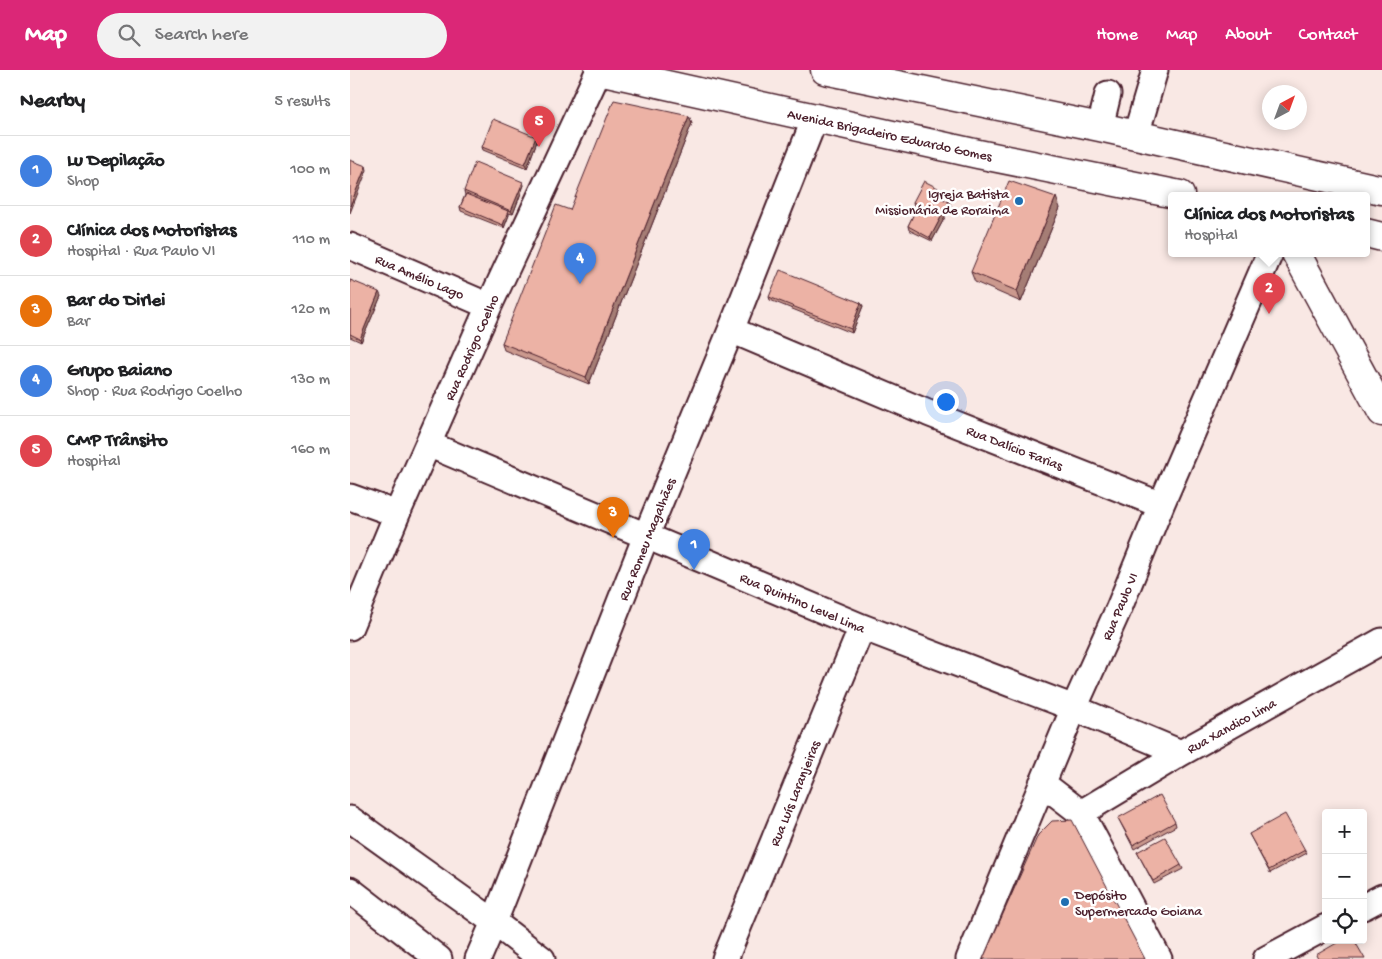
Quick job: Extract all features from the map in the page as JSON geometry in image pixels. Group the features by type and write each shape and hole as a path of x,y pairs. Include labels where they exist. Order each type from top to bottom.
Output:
{"main road":[{"name":"Avenida Brigadeiro Eduardo Gomes","path":"599,70 969,152 1168,193"},
{"path":"825,70 1100,127 1382,190"},
{"path":"1298,257 1382,412"}],"street":[{"name":"Rua Rodrigo Coelho","path":"350,628 397,514 489,306 599,70"},
{"path":"1136,135 1154,70"},
{"path":"1100,127 1108,94"},
{"name":"Rua Romeu Magalhães","path":"478,959 815,118"},
{"name":"Rua Amélio Lago","path":"350,246 489,306"},
{"name":"Rua Paulo VI","path":"969,959 1042,783 1119,608 1161,505 1268,257"},
{"name":"Rua Dalício Farias","path":"731,330 928,413 1161,505"},
{"name":"Rua Quintino Level Lima","path":"428,444 862,627 1074,708 1180,753"},
{"path":"350,496 397,514"},
{"name":"Rua Luís Laranjeiras","path":"725,959 862,627"},
{"name":"Rua Xandico Lima","path":"1081,813 1180,753 1382,641"},
{"path":"1042,783 1081,813 1159,959"},
{"path":"350,819 494,922 542,959"},
{"path":"350,890 439,959"},
{"path":"1266,959 1322,929"}],"building":[{"path":"614,100 689,116 586,377 502,343 556,205 570,210"},
{"path":"493,119 536,137 525,164 482,147"},
{"path":"350,160 366,166 350,206"},
{"path":"475,162 523,182 511,211 464,191"},
{"path":"924,181 938,188 935,195 949,202 930,238 908,226 918,205 913,202"},
{"path":"1009,181 1056,197 1017,291 971,272"},
{"path":"466,194 508,211 503,225 460,207"},
{"path":"780,270 861,303 851,329 769,297"},
{"path":"350,280 379,292 360,339 350,334"},
{"path":"1160,795 1175,822 1133,845 1118,818"},
{"path":"1285,814 1305,850 1269,870 1249,834"},
{"name":"Depósito Supermercado Goiana","path":"1072,820 1145,959 983,959 1038,835 1052,821"},
{"path":"1165,837 1181,865 1153,881 1137,852"},
{"path":"1335,944 1356,944 1365,959 1318,959 1316,955"}],"place":[{"name":"CMP Trânsito","path":"539,147"},
{"name":"Igreja Batista Missionária de Roraima","path":"1019,201"},
{"name":"Grupo Baiano","path":"580,284"},
{"name":"Clínica dos Motoristas","path":"1269,314"},
{"name":"Bar do Dirlei","path":"613,538"},
{"name":"Lu Depilação","path":"694,570"},
{"name":"Depósito Supermercado Goiana","path":"1065,902"}]}
